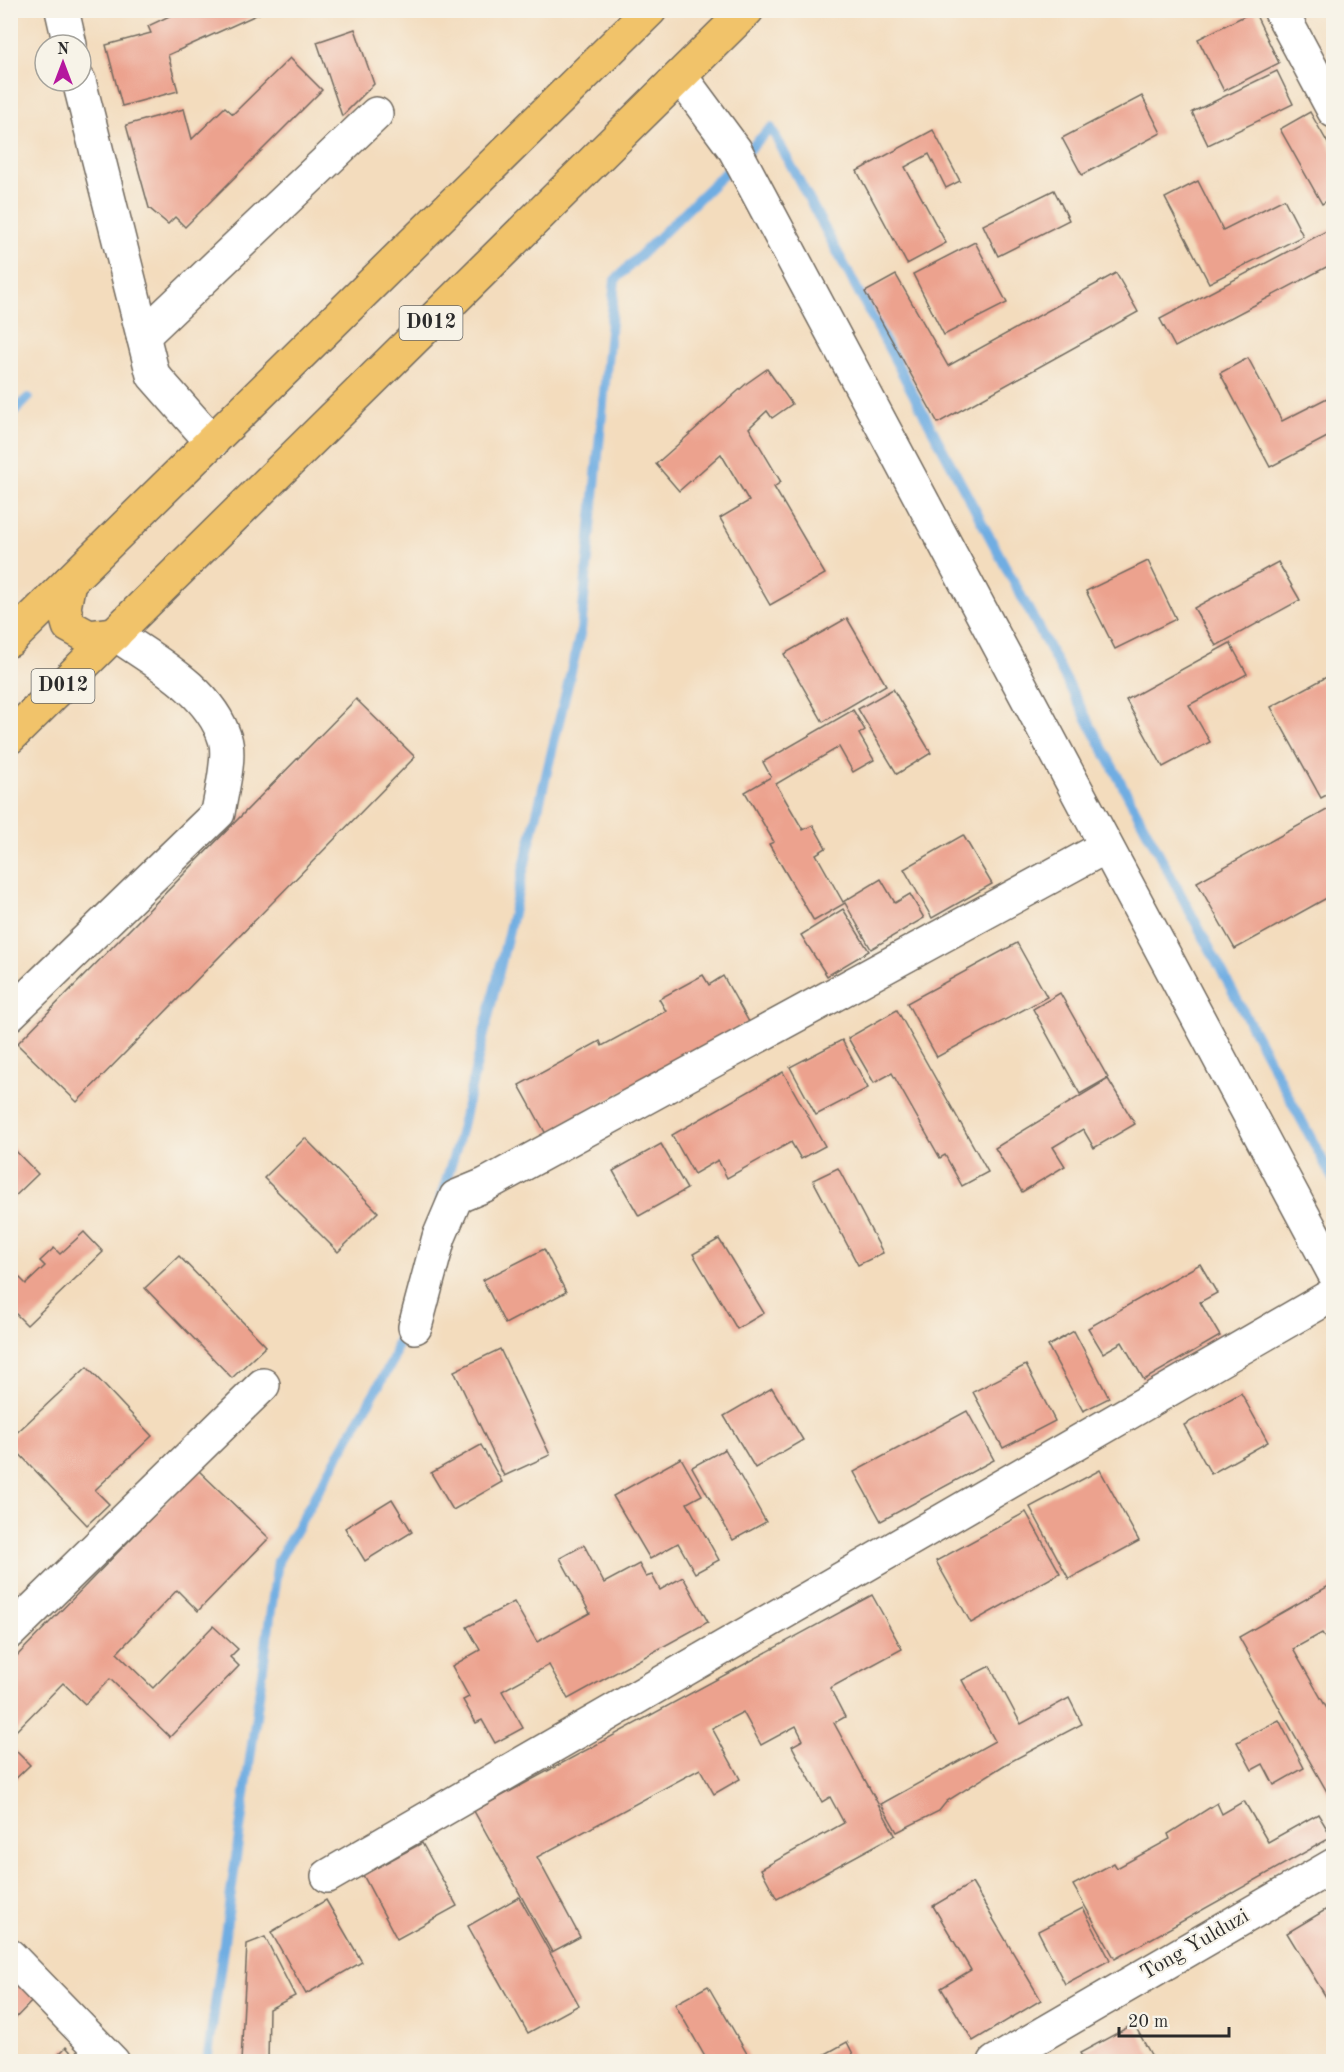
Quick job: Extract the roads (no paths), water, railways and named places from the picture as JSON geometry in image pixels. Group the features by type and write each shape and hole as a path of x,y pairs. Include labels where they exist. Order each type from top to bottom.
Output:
{"highway":[{"path":"10,640 650,10"},
{"name":"D012","path":"10,737 747,10"},
{"path":"69,582 64,608 69,626 89,637 115,634"}],"street":[{"path":"62,10 67,33"},
{"path":"1280,10 1334,111"},
{"path":"681,77 741,161 1334,1273"},
{"path":"82,93 153,375 212,442"},
{"path":"143,336 376,114"},
{"path":"10,1014 218,813 225,772 225,739 207,708 187,683 115,634"},
{"path":"415,1327 439,1237 456,1197 485,1185 1105,847"},
{"path":"328,1876 1334,1294"},
{"path":"10,1632 263,1385"},
{"name":"Tong Yulduzi","path":"995,2061 1334,1865"},
{"path":"10,1956 113,2061"}],"waterway":[{"path":"440,1201 458,1142 581,630 615,280 771,128 1334,1181"},
{"path":"10,416 28,398"},
{"path":"207,2062 278,1561 392,1362 404,1322"}]}
